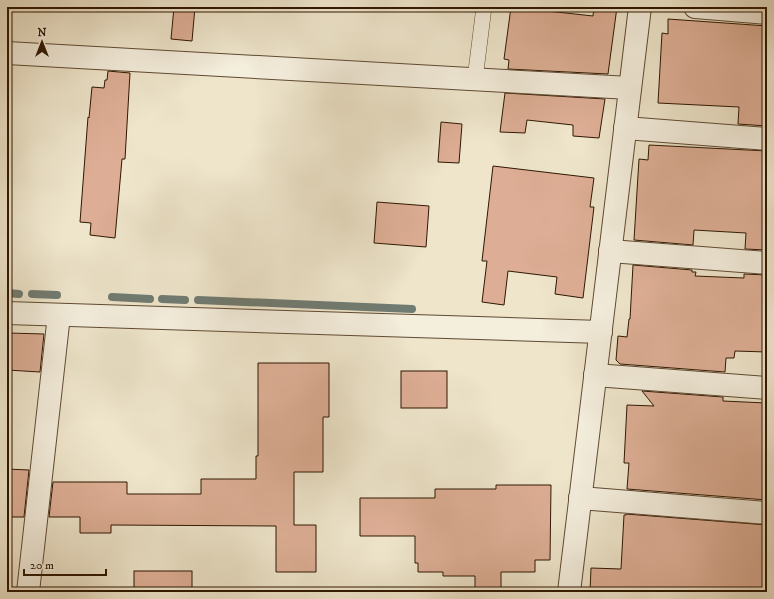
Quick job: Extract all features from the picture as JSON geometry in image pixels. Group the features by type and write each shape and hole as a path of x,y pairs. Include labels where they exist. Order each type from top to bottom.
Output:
{"street":[{"path":"569,592 640,7"},
{"path":"695,7 767,13"},
{"path":"7,53 630,88"},
{"path":"625,128 767,139"},
{"path":"610,251 767,263"},
{"path":"7,313 601,332"},
{"path":"28,592 59,315"},
{"path":"596,375 767,388"},
{"path":"580,498 767,513"}],"lane":[{"path":"476,79 484,7"}],"building":[{"path":"174,7 195,7 192,41 171,39"},
{"path":"511,7 593,16 594,7 617,7 608,74 508,69 509,60 504,59"},
{"path":"668,19 767,26 767,126 738,124 739,107 658,103 662,33 668,34"},
{"path":"108,71 130,73 125,159 122,159 115,238 90,235 91,223 80,222 88,117 89,118 92,87 104,88"},
{"path":"505,93 605,99 599,138 573,136 573,125 527,120 525,133 500,132"},
{"path":"441,122 462,124 459,163 438,162"},
{"path":"649,145 767,151 767,250 745,249 746,233 694,230 693,245 634,240 639,159 648,160"},
{"path":"493,166 594,178 590,207 594,207 583,298 555,294 557,277 508,271 504,305 482,302 487,261 482,261"},
{"path":"377,202 429,206 426,247 374,243"},
{"path":"633,265 692,270 692,272 696,272 695,276 744,278 744,274 767,275 767,352 735,351 734,358 726,358 725,372 620,364 616,360 618,336 627,337 630,319"},
{"path":"8,333 44,334 40,372 7,370"},
{"path":"258,363 329,363 329,417 323,417 323,472 294,472 294,525 316,525 316,572 276,572 276,526 111,525 111,533 80,533 80,517 49,517 53,482 127,482 127,494 201,494 201,479 256,479 256,456 258,456"},
{"path":"401,371 447,371 447,408 401,408"},
{"path":"642,391 723,397 723,401 766,403 764,454 767,455 767,500 627,489 629,463 624,463 627,405 654,406"},
{"path":"7,469 29,470 24,517 7,517"},
{"path":"496,485 551,485 550,560 535,560 535,572 501,572 501,592 475,592 475,576 443,576 443,572 418,572 418,563 415,563 415,536 360,536 360,498 435,498 435,489 496,489"},
{"path":"624,515 767,525 767,568 765,568 764,592 590,592 591,568 621,569"},
{"path":"134,571 192,571 192,592 134,592"}],"waterway":[{"path":"7,293 19,294"},
{"path":"32,294 57,295"},
{"path":"112,297 150,299"},
{"path":"162,299 185,300"},
{"path":"198,300 412,309"}]}
